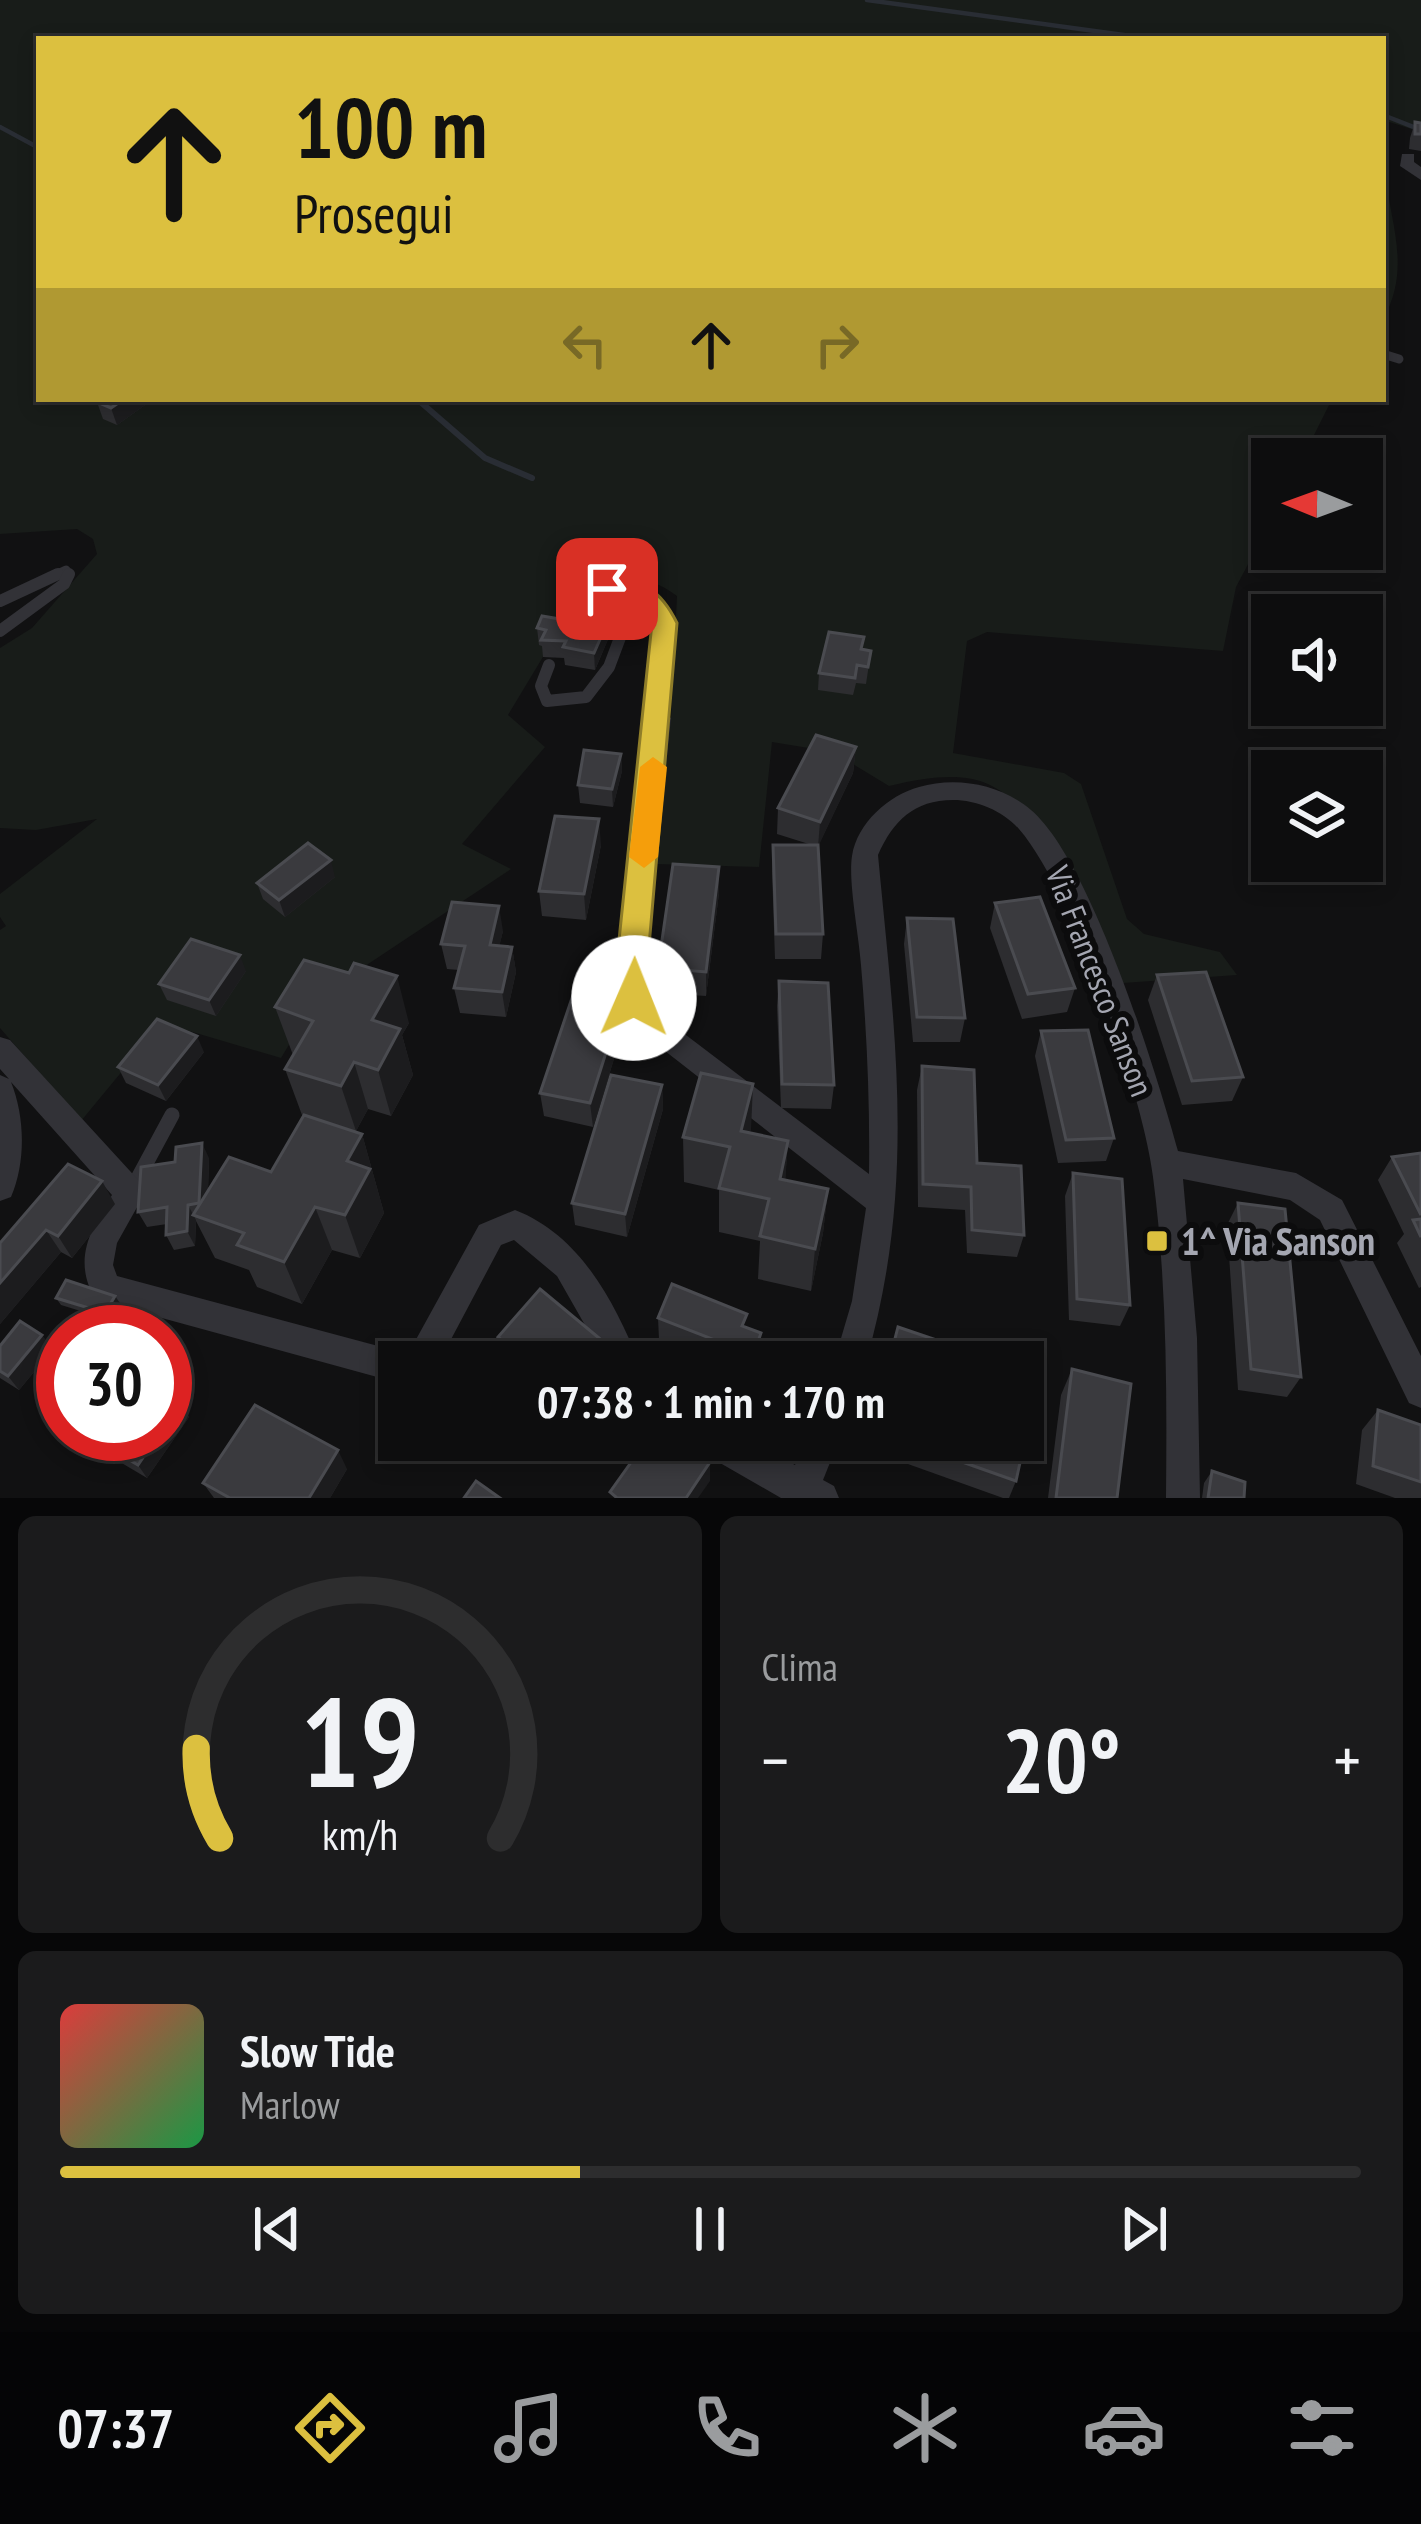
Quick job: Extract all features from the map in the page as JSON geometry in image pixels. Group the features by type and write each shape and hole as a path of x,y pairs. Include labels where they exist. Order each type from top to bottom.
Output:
{"street":[{"path":"1408,157 1406,163 1421,176"},
{"path":"659,718 631,969 634,998 643,1018 883,1203"},
{"name":"Via Francesco Sanson","path":"858,1341 868,1312 886,1140 865,855 879,819 915,796 956,790 994,799 1024,818 1048,850 1126,1030 1166,1162 1184,1354 1183,1498"},
{"path":"0,1048 130,1193 94,1260 97,1278 106,1288 378,1361"},
{"path":"0,1088 8,1149 0,1187"},
{"path":"1166,1162 1296,1187 1331,1210 1421,1390"},
{"path":"432,1341 490,1235 515,1225 536,1234 577,1270 612,1341"},
{"path":"749,1461 808,1495 817,1461"}],"lane":[{"path":"1386,355 1399,359"},
{"path":"0,601 66,570 70,573 64,584 0,631"},
{"path":"632,606 594,595 623,588 644,595 661,609 659,718"},
{"path":"549,665 541,686 547,701 586,697 609,667 632,606 644,595"},
{"path":"130,1193 172,1115"}],"shaded area":[{"path":"0,0 1421,0 1421,132 1386,121 1386,36 36,36 36,402 1330,402 1312,438 1251,438 1251,559 1236,587 1223,651 987,632 967,641 953,753 1064,773 1081,784 1127,919 1144,934 1220,952 1237,975 1123,983 1042,840 1011,799 994,787 951,777 889,786 833,752 772,742 759,867 655,864 671,718 677,596 654,583 621,579 585,587 508,715 545,747 462,844 511,869 317,998 281,1058 162,1023 81,1121 0,1028 0,930 6,926 0,917 0,894 97,819 36,830 0,828 0,648 32,628 97,554 93,539 77,529 0,534"},
{"path":"1386,176 1397,246 1396,282 1386,313"}],"building":[{"path":"575,587 620,594 594,653 563,647 566,641 541,640 546,630 537,628 542,616 560,619"},
{"path":"829,632 864,637 861,649 871,651 868,667 857,665 855,678 819,673"},
{"path":"816,735 856,747 820,822 778,808"},
{"path":"584,750 621,754 612,789 578,785"},
{"path":"555,816 599,819 584,894 539,891"},
{"path":"308,843 331,860 279,900 257,883"},
{"path":"773,845 818,845 823,934 776,934"},
{"path":"673,864 719,867 706,972 658,968"},
{"path":"1040,897 1075,988 1028,994 995,903"},
{"path":"452,902 499,906 490,945 512,947 502,992 454,988 465,946 441,944"},
{"path":"907,918 953,919 965,1018 917,1017"},
{"path":"191,939 240,955 209,1000 159,984"},
{"path":"304,960 349,973 354,963 397,976 372,1020 400,1029 378,1070 354,1062 341,1086 285,1069 313,1021 275,1007"},
{"path":"1206,972 1243,1077 1192,1081 1157,975"},
{"path":"779,981 828,983 834,1085 782,1084"},
{"path":"575,989 623,999 590,1103 540,1093"},
{"path":"157,1019 197,1036 158,1085 118,1067"},
{"path":"1088,1030 1114,1138 1066,1140 1041,1031"},
{"path":"922,1066 974,1070 977,1163 1021,1166 1024,1235 972,1230 971,1187 923,1184"},
{"path":"701,1073 753,1084 741,1131 788,1141 780,1179 828,1189 815,1249 760,1236 769,1199 719,1188 730,1147 683,1137"},
{"path":"611,1075 662,1085 625,1214 572,1203"},
{"path":"304,1115 362,1134 347,1161 370,1169 345,1215 315,1207 284,1262 237,1245 244,1233 193,1215 229,1157 271,1172"},
{"path":"202,1143 199,1203 188,1205 187,1231 166,1235 167,1207 138,1212 141,1167 175,1162 176,1147"},
{"path":"1421,1153 1421,1215 1392,1157"},
{"path":"68,1164 102,1181 58,1236 46,1230 0,1283 0,1243"},
{"path":"1073,1173 1122,1179 1130,1305 1077,1299"},
{"path":"1238,1203 1285,1209 1301,1377 1251,1369"},
{"path":"66,1280 115,1296 110,1305 79,1305 56,1298"},
{"path":"672,1284 747,1314 742,1326 761,1333 758,1341 715,1341 658,1318"},
{"path":"540,1289 603,1341 503,1341 498,1337"},
{"path":"20,1321 36,1331 36,1342 8,1376 0,1371 0,1346"},
{"path":"898,1327 939,1341 894,1341"},
{"path":"1072,1369 1131,1384 1117,1498 1056,1498"},
{"path":"255,1405 338,1450 309,1498 230,1498 203,1483"},
{"path":"1378,1410 1421,1425 1421,1482 1373,1466"},
{"path":"632,1461 710,1462 686,1498 617,1498 610,1492"},
{"path":"959,1461 1020,1461 1016,1481"},
{"path":"1212,1471 1245,1482 1244,1498 1208,1498"},
{"path":"476,1481 500,1498 464,1498"}],"waterway":[{"path":"867,0 1131,36"},
{"path":"1386,116 1421,130"},
{"path":"0,127 36,146"},
{"path":"420,402 485,458 532,478"}],"slow traffic":[{"path":"644,857 653,767"}],"place":[{"name":"1^ Via Sanson","path":"1157,1241"}],"route":[{"path":"607,589 636,590 653,600 664,623 659,718 631,969 634,998"}]}
